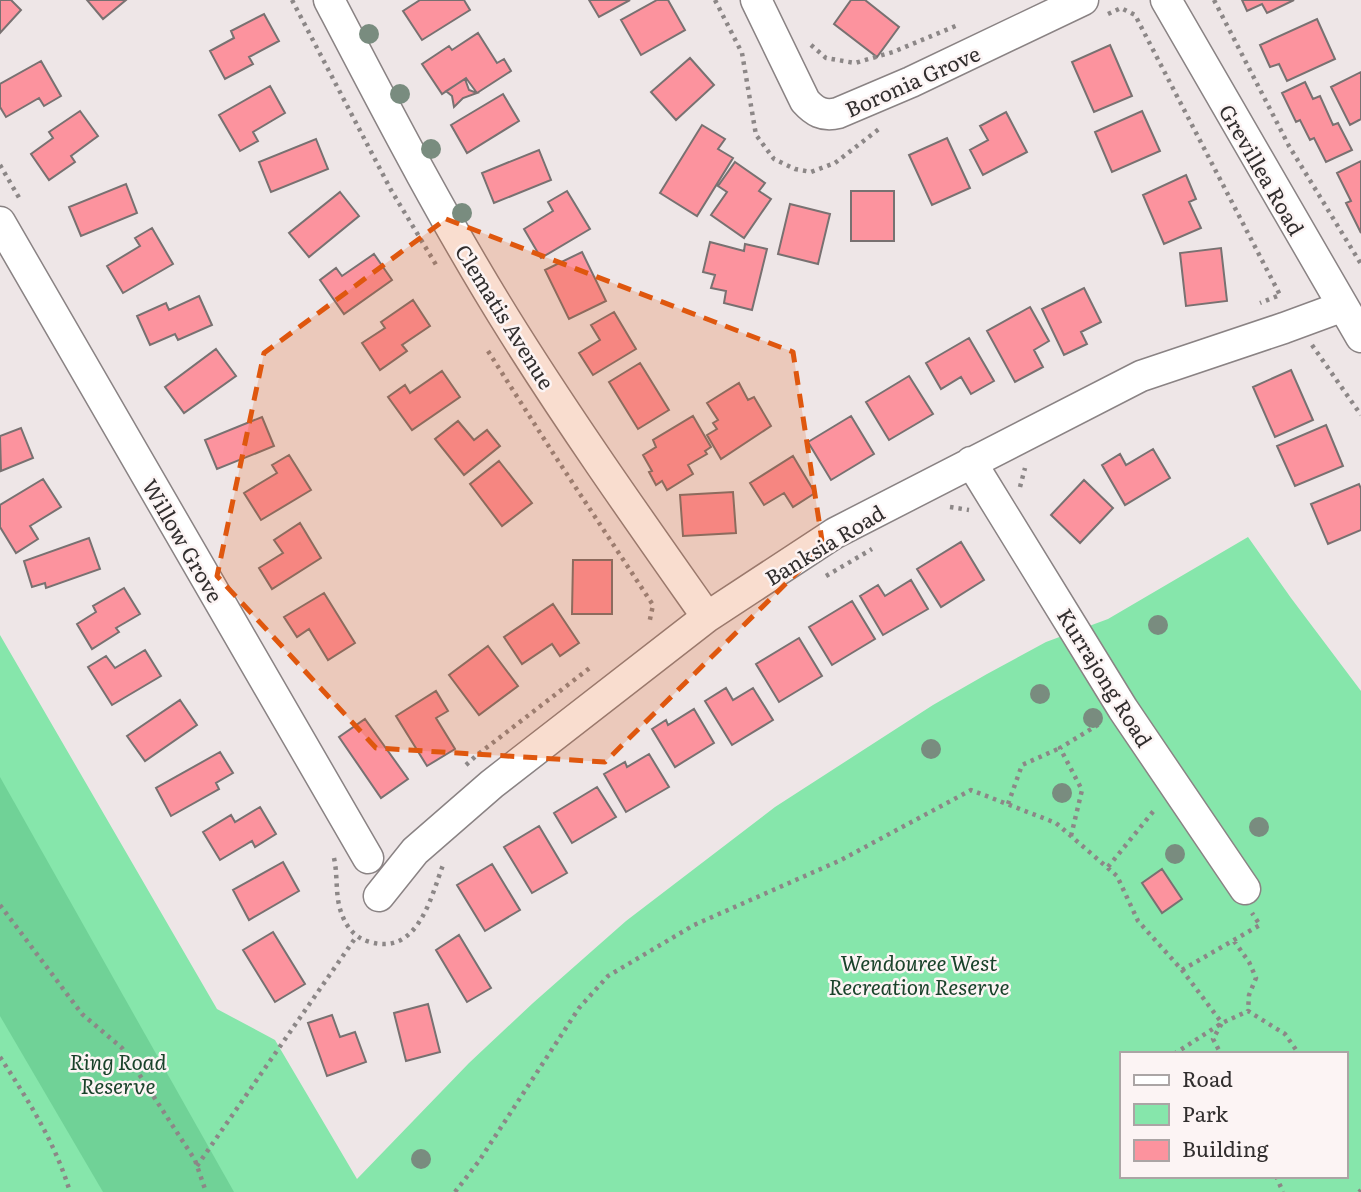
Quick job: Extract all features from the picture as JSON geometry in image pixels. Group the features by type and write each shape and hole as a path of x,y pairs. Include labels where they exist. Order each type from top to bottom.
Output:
{"street":[{"name":"Clematis Avenue","path":"329,0 409,156 513,331 599,462 707,617"},
{"name":"Boronia Grove","path":"756,0 805,101 818,112 829,115 911,82 1083,0"},
{"name":"Grevillea Road","path":"1166,0 1341,307 1361,337"},
{"name":"Willow Grove","path":"0,222 368,858"},
{"name":"Banksia Road","path":"379,897 415,851 482,793 707,617 835,533 1141,376 1341,307"},
{"name":"Kurrajong Road","path":"971,462 1123,709 1245,889"}],"path":[{"path":"1214,0 1289,146 1361,264"},
{"path":"1135,15 1279,295"},
{"path":"806,41 825,58 855,63 893,52 969,21"},
{"path":"1311,344 1361,415"},
{"path":"945,506 970,510 1021,480"},
{"path":"815,583 874,548"},
{"path":"1008,804 1022,765 1060,748 1123,709"},
{"path":"1060,748 1082,790 1071,836"},
{"path":"455,1192 479,1161 579,1008 608,976 694,925 841,860 971,790 1056,823 1108,867 1117,876 1138,921 1182,970 1222,1023"},
{"path":"1108,867 1156,808 1179,790"},
{"path":"1182,970 1260,925 1251,912 1245,889"},
{"path":"0,905 82,1014 122,1048 197,1166 206,1192"},
{"path":"197,1166 356,937"},
{"path":"1234,941 1250,962 1256,978 1249,995 1248,1011"},
{"path":"1177,1052 1222,1023 1248,1011"},
{"path":"1248,1011 1285,1034 1298,1052"},
{"path":"1220,1052 1213,1039 1222,1023"},
{"path":"0,1057 36,1113 62,1164 70,1192"}],"highlighted area":[{"path":"446,219 793,352 823,547 605,762 376,748 217,576 264,353"}],"green space":[{"name":"Wendouree West Recreation Reserve","path":"1248,537 1361,691 1361,1192 0,1192 0,635 217,1009 275,1040 357,1179 469,1063 626,921 775,807 933,705 1046,642 1108,619"},
{"name":"Ring Road Reserve","path":"0,777 234,1192 103,1192 0,1016"}],"building":[{"path":"0,0 11,0 21,10 0,33"},
{"path":"87,0 126,0 103,19"},
{"path":"420,0 464,0 470,10 422,40 403,11"},
{"path":"589,0 630,0 599,17"},
{"path":"657,0 668,0 685,30 641,55 621,20"},
{"path":"851,0 865,0 899,27 877,57 834,24"},
{"path":"1242,0 1294,0 1267,13 1262,4 1247,11"},
{"path":"264,14 279,41 249,57 253,64 225,79 210,51 234,38 231,31"},
{"path":"1317,19 1335,59 1287,81 1279,64 1270,67 1260,45"},
{"path":"478,33 497,63 504,59 511,71 477,93 466,78 442,94 422,64 449,46 452,50"},
{"path":"1110,45 1132,96 1094,112 1072,62"},
{"path":"690,58 714,85 676,120 651,92"},
{"path":"41,61 61,96 44,106 39,98 6,117 0,107 0,84"},
{"path":"1361,72 1361,119 1350,125 1331,87"},
{"path":"465,79 469,90 477,93 463,98 454,107 452,96 446,91"},
{"path":"1305,82 1313,99 1320,96 1333,125 1338,123 1352,150 1326,162 1314,138 1310,140 1300,120 1296,122 1282,93"},
{"path":"270,86 285,113 253,132 258,141 240,151 219,115"},
{"path":"503,94 519,121 467,153 451,125"},
{"path":"80,111 98,136 71,156 75,162 49,180 31,154 53,138 49,132"},
{"path":"1142,111 1160,151 1112,172 1095,132"},
{"path":"1006,112 1027,152 983,175 970,150 988,140 980,126"},
{"path":"702,125 725,139 718,149 733,158 697,216 660,193"},
{"path":"947,138 970,188 932,205 909,155"},
{"path":"316,139 328,169 271,192 259,162"},
{"path":"539,150 551,180 494,203 482,173"},
{"path":"1361,161 1361,233 1346,203 1351,201 1337,173"},
{"path":"735,162 765,183 759,191 771,199 744,238 711,215 727,192 718,186"},
{"path":"1186,175 1196,199 1189,202 1201,228 1164,244 1143,195"},
{"path":"126,184 137,213 81,236 69,207"},
{"path":"567,191 590,229 541,258 524,229 553,211 548,202"},
{"path":"851,191 894,191 894,241 851,241"},
{"path":"340,192 359,216 309,257 289,233"},
{"path":"790,204 830,214 818,264 778,254"},
{"path":"152,228 173,264 123,293 107,266 140,246 135,238"},
{"path":"710,242 744,251 745,244 767,249 752,310 724,303 726,291 711,288 715,275 703,272"},
{"path":"1221,248 1227,301 1186,306 1180,253"},
{"path":"582,252 606,301 569,319 545,270"},
{"path":"374,254 392,280 344,314 320,280 336,268 342,276"},
{"path":"1084,288 1101,322 1081,332 1087,344 1064,355 1042,309"},
{"path":"199,296 212,325 178,340 175,334 150,345 137,316 166,303 169,310"},
{"path":"413,300 430,326 402,345 407,351 380,370 362,343 385,328 381,322"},
{"path":"1030,307 1049,341 1034,350 1043,367 1015,382 987,331"},
{"path":"614,312 636,349 593,375 579,353 600,340 591,325"},
{"path":"969,338 994,381 971,394 961,377 941,389 926,363"},
{"path":"216,349 236,376 184,413 165,387"},
{"path":"640,363 669,410 638,429 609,382"},
{"path":"1291,370 1313,420 1275,437 1253,387"},
{"path":"442,371 460,397 412,430 388,397 405,385 410,393"},
{"path":"909,376 933,414 889,440 866,402"},
{"path":"739,383 748,400 754,397 771,426 721,459 707,435 717,429 713,423 718,420 707,403"},
{"path":"693,416 711,447 705,451 707,454 688,465 693,474 667,490 662,481 656,485 643,455 656,447 653,440"},
{"path":"851,416 874,454 831,480 808,442"},
{"path":"262,417 274,446 217,469 205,440"},
{"path":"458,421 474,440 487,430 500,446 464,475 435,439"},
{"path":"1326,425 1343,466 1295,486 1277,446"},
{"path":"21,428 33,458 1,471 0,436"},
{"path":"1153,449 1170,478 1125,505 1102,465 1120,454 1126,465"},
{"path":"289,455 311,490 261,520 244,493 277,473 272,465"},
{"path":"793,456 815,493 793,507 784,493 764,505 750,483"},
{"path":"499,461 532,503 502,526 470,484"},
{"path":"43,479 61,507 30,526 38,539 16,553 0,527 0,505"},
{"path":"1084,480 1113,508 1080,543 1051,515"},
{"path":"1359,484 1361,530 1328,544 1311,504"},
{"path":"733,492 736,533 683,536 680,495"},
{"path":"300,523 321,558 272,589 259,568 283,553 274,540"},
{"path":"89,538 100,569 46,588 45,583 32,587 24,561"},
{"path":"961,542 984,580 941,607 917,569"},
{"path":"573,560 612,560 612,614 572,614"},
{"path":"911,580 928,609 883,635 860,596 878,585 885,596"},
{"path":"124,588 140,614 116,628 119,632 92,649 77,624 96,612 93,606"},
{"path":"324,593 355,643 328,660 309,629 297,637 284,617"},
{"path":"852,601 875,639 832,665 809,627"},
{"path":"553,604 579,643 560,656 552,644 522,664 504,637"},
{"path":"799,638 822,676 779,702 756,664"},
{"path":"488,646 518,686 479,715 449,675"},
{"path":"145,650 161,676 112,705 88,667 106,656 115,668"},
{"path":"726,688 733,700 753,688 773,720 732,745 705,701"},
{"path":"436,691 448,711 436,718 455,749 427,766 396,716"},
{"path":"180,700 197,725 145,761 127,736"},
{"path":"694,709 714,743 675,767 652,729 666,720 668,725"},
{"path":"365,719 408,779 381,798 339,737"},
{"path":"220,752 233,773 216,783 219,789 171,816 156,788"},
{"path":"649,754 669,787 626,812 604,774 625,762 627,767"},
{"path":"597,787 616,817 572,843 554,813"},
{"path":"260,807 276,834 255,847 252,841 220,860 203,832 231,815 235,822"},
{"path":"539,826 567,873 532,893 504,847"},
{"path":"283,862 299,891 249,920 233,890"},
{"path":"492,864 520,910 485,931 457,885"},
{"path":"1162,869 1182,899 1162,913 1142,883"},
{"path":"273,932 305,984 275,1002 243,950"},
{"path":"459,935 491,988 467,1002 436,950"},
{"path":"428,1004 440,1052 406,1061 394,1013"},
{"path":"332,1015 340,1037 355,1032 366,1062 327,1076 308,1023"}]}
